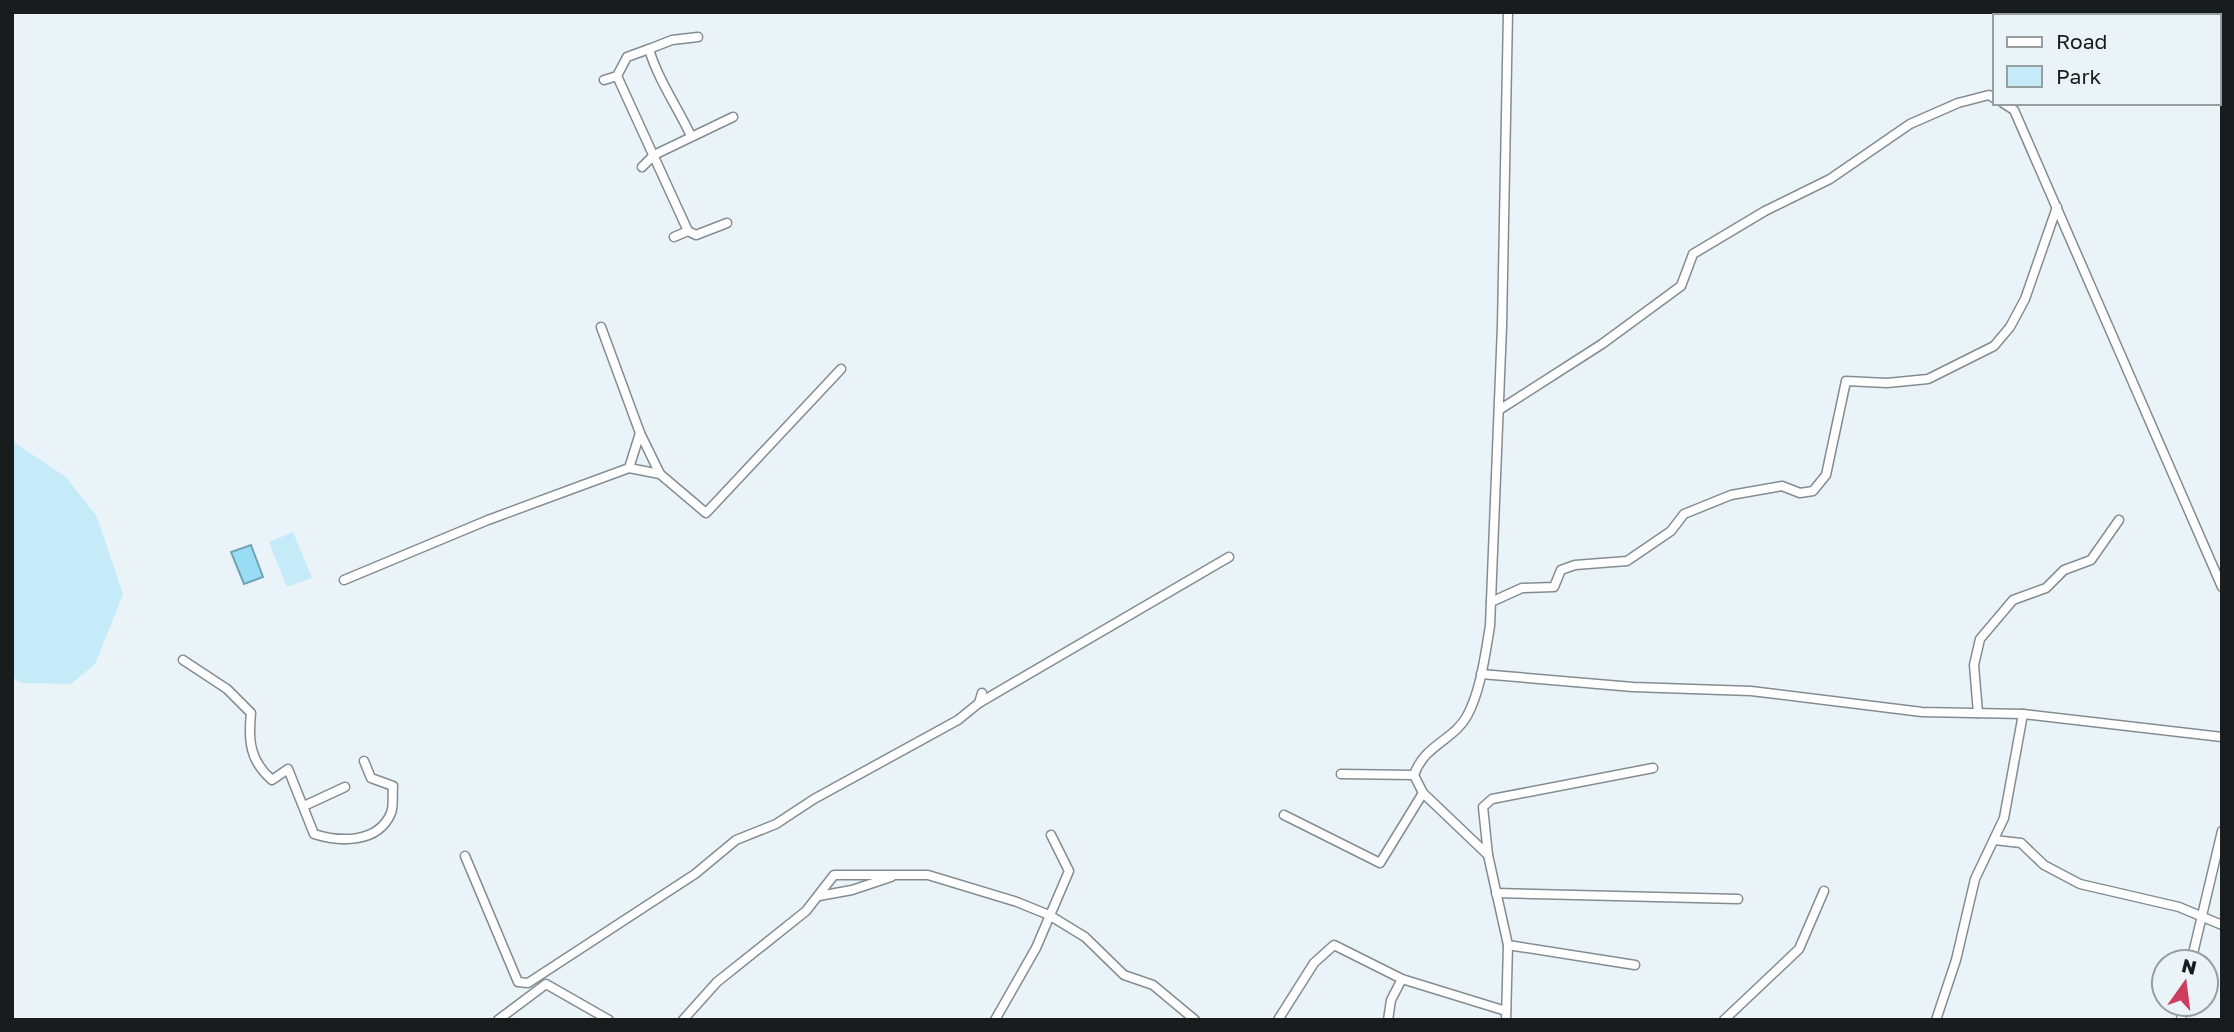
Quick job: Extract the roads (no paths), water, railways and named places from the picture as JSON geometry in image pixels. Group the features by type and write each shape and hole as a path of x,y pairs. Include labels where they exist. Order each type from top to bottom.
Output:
{"street":[{"path":"1488,855 1423,793 1414,775 1420,758 1435,748 1467,717 1481,674 1490,626 1499,410 1508,12"},
{"path":"604,80 617,76 627,57 672,40 698,37"},
{"path":"649,49 656,75 675,102 691,136"},
{"path":"617,76 688,231 696,235 727,223"},
{"path":"1499,410 1601,344 1681,286 1693,254 1765,211 1830,178 1910,124 1958,103 1989,94 1993,97"},
{"path":"2006,105 2014,110 2222,586"},
{"path":"642,167 654,155 733,117"},
{"path":"1491,601 1522,588 1554,587 1561,570 1575,565 1627,561 1671,531 1684,514 1731,495 1782,486 1800,493 1813,491 1826,475 1846,380 1887,383 1928,379 1994,346 2010,327 2025,299 2057,207"},
{"path":"674,237 688,231"},
{"path":"601,327 640,433 660,474 706,513 841,369"},
{"path":"629,468 640,433"},
{"path":"344,580 488,520 629,468 660,474"},
{"path":"1978,713 1974,665 1980,639 2013,600 2046,588 2064,570 2091,560 2119,520"},
{"path":"465,856 518,982 528,983 695,874 736,840 776,824 814,799 958,720 979,703 1229,557"},
{"path":"183,660 227,689 251,713 248,737 256,766 272,780 288,769 314,834 345,840 363,838 377,830 392,812 393,786 371,778 364,761"},
{"path":"1481,674 1633,687 1751,691 1922,712 2023,714 2222,737"},
{"path":"979,703 982,693"},
{"path":"1936,1020 1956,960 1975,879 2004,818 2023,714"},
{"path":"1278,1020 1314,963 1334,945 1402,979 1506,1015 1508,945 1488,855 1483,807 1492,799 1653,768"},
{"path":"1341,774 1414,775"},
{"path":"304,806 345,788"},
{"path":"1284,816 1380,863 1423,793"},
{"path":"2194,948 2222,831"},
{"path":"995,1020 1036,948 1069,871 1051,835"},
{"path":"1994,840 2021,843 2044,865 2080,884 2200,915 2222,925"},
{"path":"683,1020 717,982 806,911 834,875 861,872 892,876 928,875 1017,902 1049,915 1084,937 1124,975 1153,985 1195,1020"},
{"path":"819,896 852,890 892,876"},
{"path":"1724,1020 1799,949 1824,891"},
{"path":"1496,893 1738,899"},
{"path":"1508,945 1635,965"},
{"path":"1388,1020 1391,1000 1402,979"},
{"path":"498,1020 546,984 609,1020"}],"water":[{"path":"251,545 263,577 244,584 231,552"}]}
